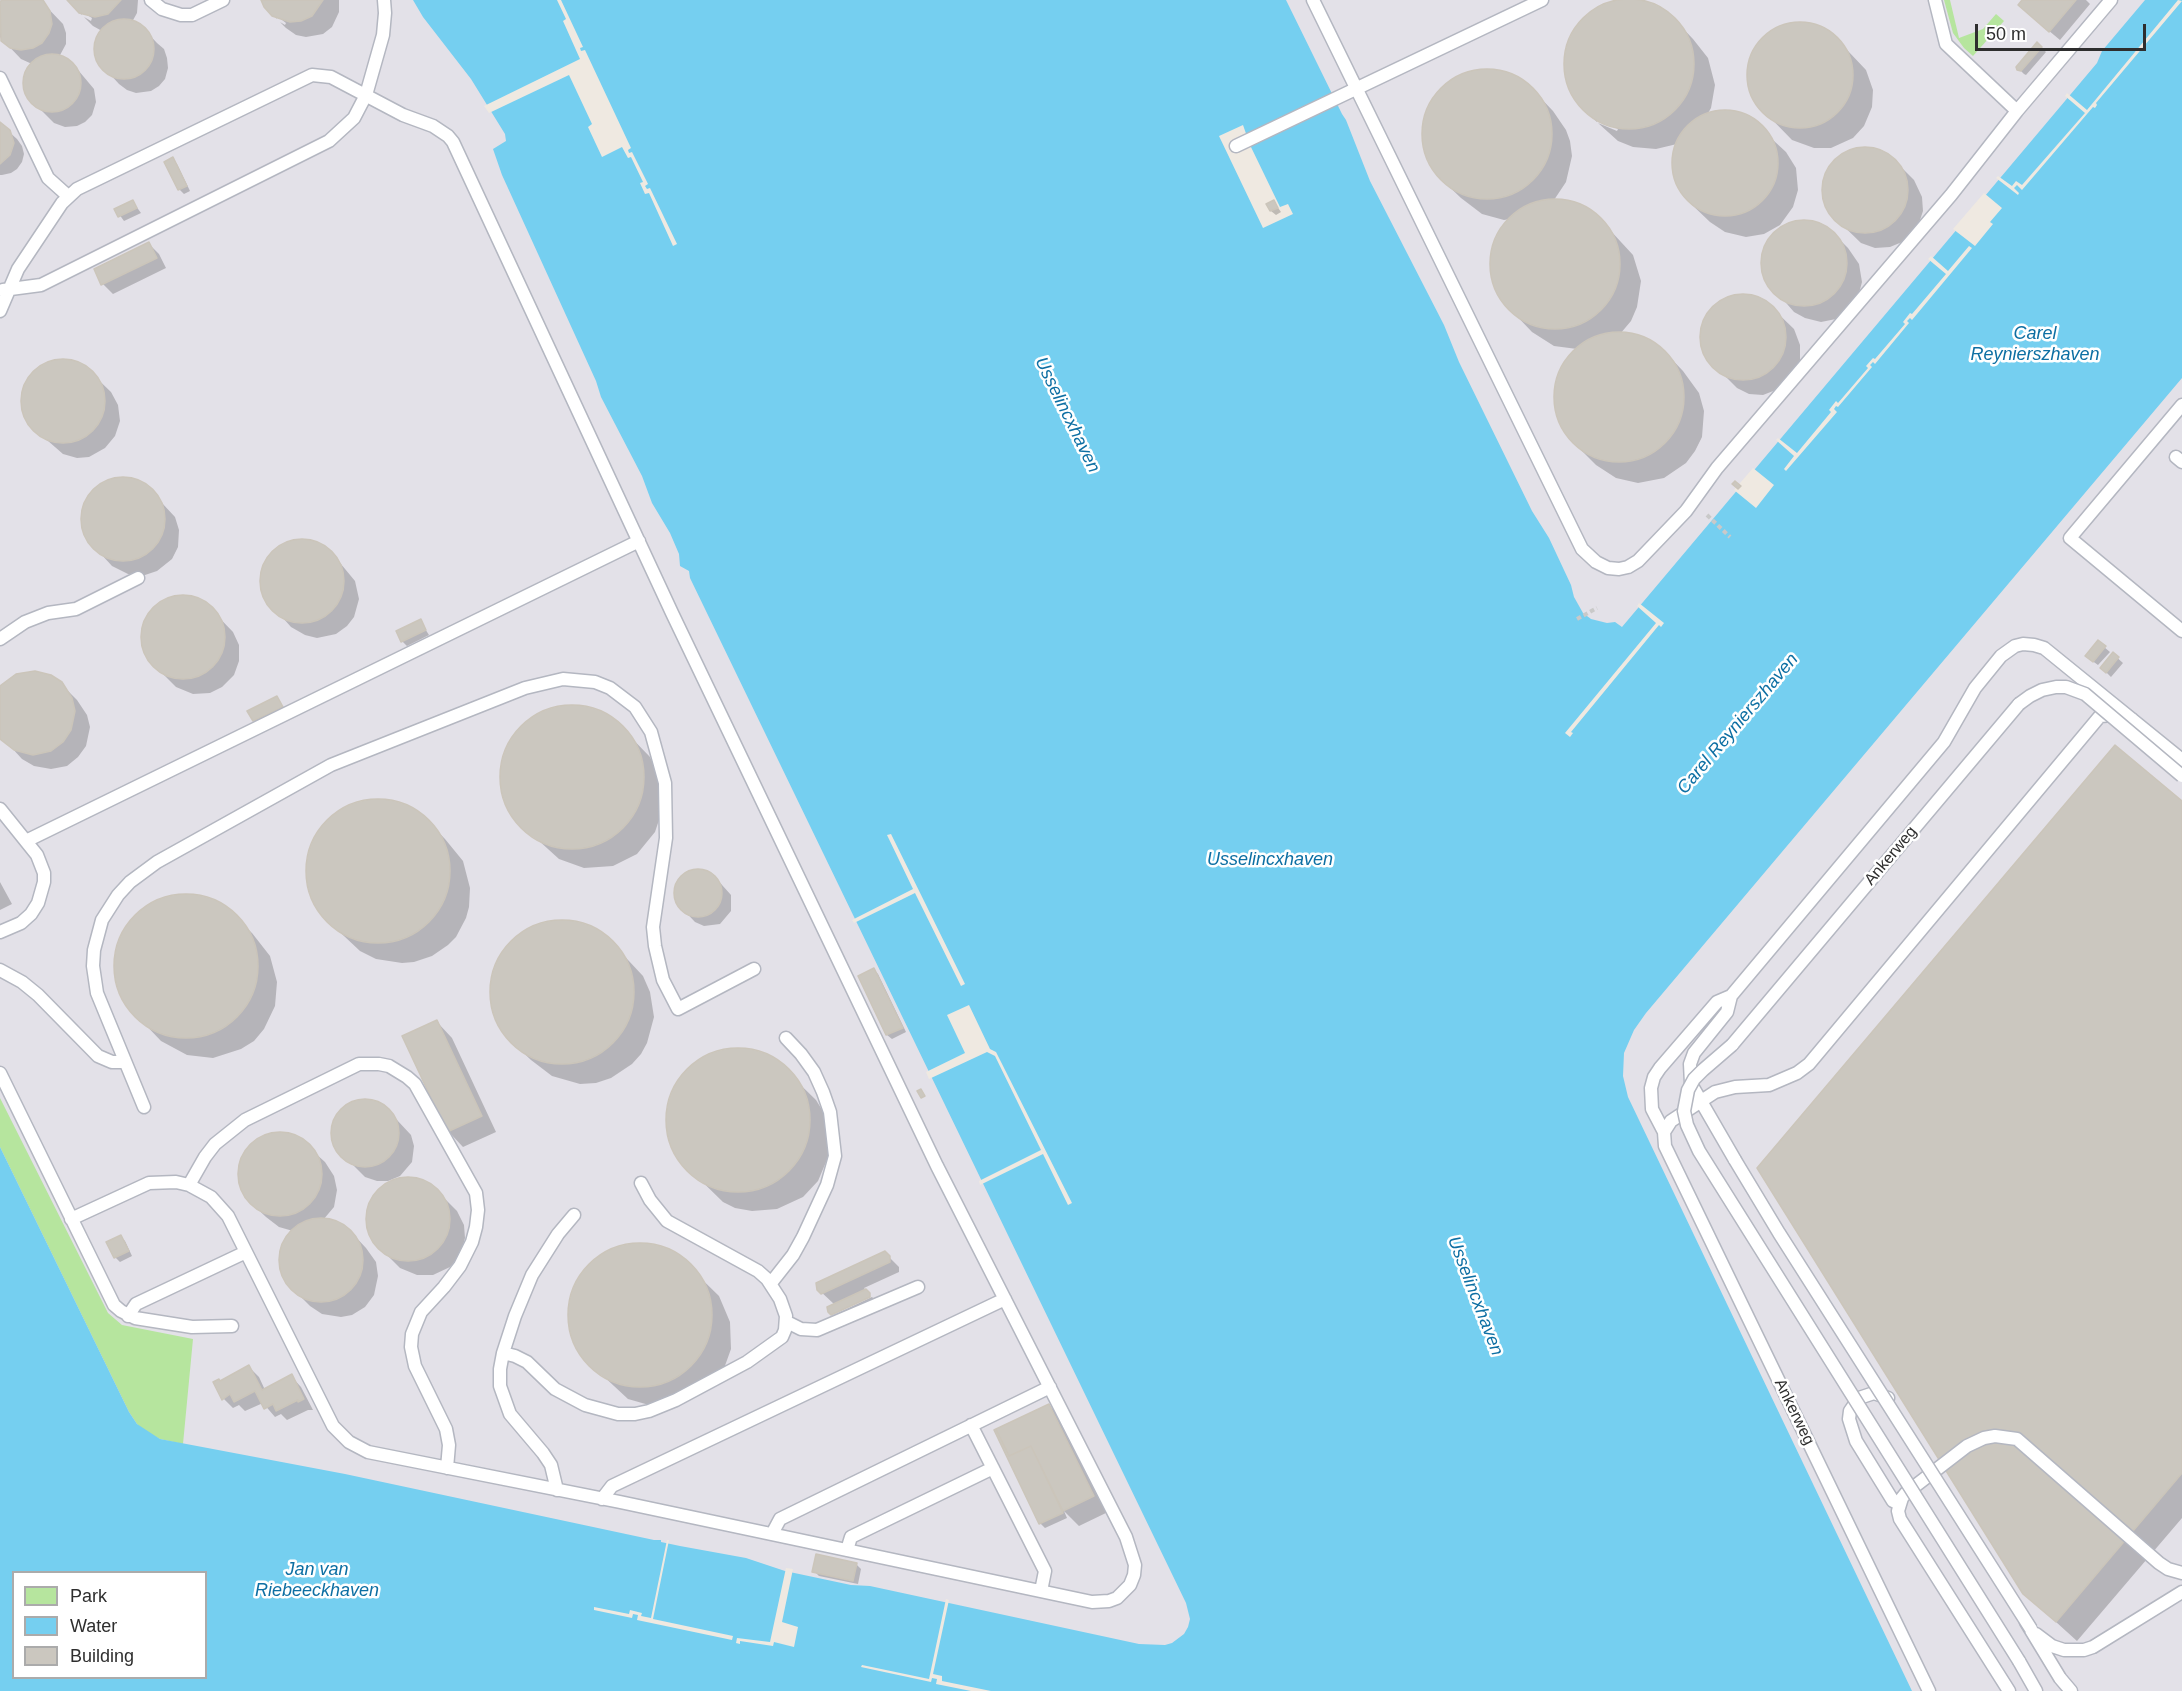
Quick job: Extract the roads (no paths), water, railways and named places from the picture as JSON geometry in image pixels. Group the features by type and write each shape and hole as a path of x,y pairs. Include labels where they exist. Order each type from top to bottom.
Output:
{"lane":[{"path":"151,0 162,9 181,15 192,15 223,0"},
{"path":"5,289 40,285 329,141 354,118 366,95 383,35 386,13 384,0"},
{"path":"1313,0 1582,549 1596,562 1608,568 1619,569 1638,561 1686,512 1717,468 1951,195 2017,111 2111,0"},
{"path":"1236,146 1542,0"},
{"path":"1935,0 1946,45 2017,111"},
{"path":"0,311 5,289 68,196 87,184 312,75 331,77 403,115 433,126 453,142 639,541 937,1166 1126,1537 1135,1565 1130,1585 1124,1593 1109,1601 1092,1602 368,1452 349,1442 333,1426 228,1216 206,1194 189,1185 170,1182 149,1183 71,1219"},
{"path":"0,78 48,178 68,196"},
{"path":"2182,405 2070,538 2182,631"},
{"path":"26,841 639,541"},
{"path":"0,639 26,622 48,614 76,609 138,578"},
{"name":"Ankerweg","path":"2182,760 2044,648 2023,644 2007,650 1975,688 1944,742 1731,996 1727,1012 1694,1053 1690,1064 1691,1084 1774,1225 2025,1619 2040,1639 2064,1650 2084,1650 2093,1647 2182,1592"},
{"path":"144,1107 97,993 93,966 97,935 102,920 118,895 130,882 157,862 331,765 525,688 563,679 595,682 624,697 644,719 654,740 665,783 666,838 653,927 663,980 678,1009 754,969"},
{"name":"Ankerweg","path":"2036,1691 1699,1151 1687,1125 1684,1100 1694,1079 1732,1045 2019,704 2030,696 2056,687 2066,687 2085,694 2182,776"},
{"path":"1664,1132 1671,1120 1725,1089 1769,1085 1783,1080 1809,1064 2100,716 2114,715 2132,719"},
{"path":"0,808 41,864 44,882 42,893 31,914 21,923 0,932"},
{"path":"0,970 22,982 38,995 98,1056 112,1062 125,1062"},
{"name":"Ankerweg","path":"1731,996 1717,1002 1660,1068 1650,1088 1652,1109 1664,1132 1665,1146 1929,1691"},
{"path":"771,1283 793,1255 808,1227 827,1185 834,1156 830,1112 823,1092 807,1063 786,1038"},
{"path":"189,1185 216,1144 245,1120 359,1064 389,1066 414,1084 476,1193 478,1210 472,1242 460,1266 421,1312 412,1334 411,1347 415,1366 446,1429 449,1445 447,1468"},
{"path":"0,1073 114,1305 128,1316 192,1327 231,1326"},
{"path":"502,1353 526,1362 555,1389 585,1405 618,1414 635,1414 663,1407 747,1362 782,1337 787,1322 780,1299 771,1283 758,1270 667,1221 650,1200 641,1183"},
{"path":"557,1490 551,1465 510,1414 500,1386 500,1370 502,1353 532,1275 558,1234 574,1215"},
{"path":"128,1316 136,1304 246,1252"},
{"path":"787,1322 801,1329 817,1330 918,1287"},
{"path":"602,1499 612,1486 1005,1299"},
{"path":"772,1534 780,1519 1050,1387"},
{"path":"1899,1504 1893,1501 1856,1441 1849,1419 1850,1411 1859,1398 1874,1393 1888,1397 2060,1678 2072,1691"},
{"path":"971,1425 1045,1571 1041,1591"},
{"path":"2009,1691 1900,1519 1899,1504 1906,1493 1975,1441 1995,1436 2016,1439 2159,1563 2168,1569 2182,1573"},
{"path":"847,1550 851,1537 993,1468"}],"water":[{"name":"Usselincxhaven","path":"413,0 1286,0 1346,120 1370,181 1444,325 1459,362 1532,511 1549,538 1571,585 1574,597 1583,613 1591,619 1607,623 1615,622 1622,627 2097,63 2102,51 2145,0 2182,0 2182,378 1646,1013 1634,1030 1624,1053 1623,1076 1628,1097 1912,1691 0,1691 0,1147 129,1412 137,1424 160,1439 345,1474 661,1540 661,1542 746,1558 785,1571 851,1585 870,1586 1139,1644 1172,1643 1184,1634 1188,1627 1190,1619 1186,1603 690,578 689,571 680,566 679,554 670,533 652,503 642,476 601,397 596,381 502,175 493,149 506,141 505,134 471,79 423,17"}],"water label":[{"name":"Carel Reynierszhaven","path":"2035,344"},
{"name":"Carel Reynierszhaven","path":"1738,724"},
{"name":"Jan van Riebeeckhaven","path":"317,1580"}]}
